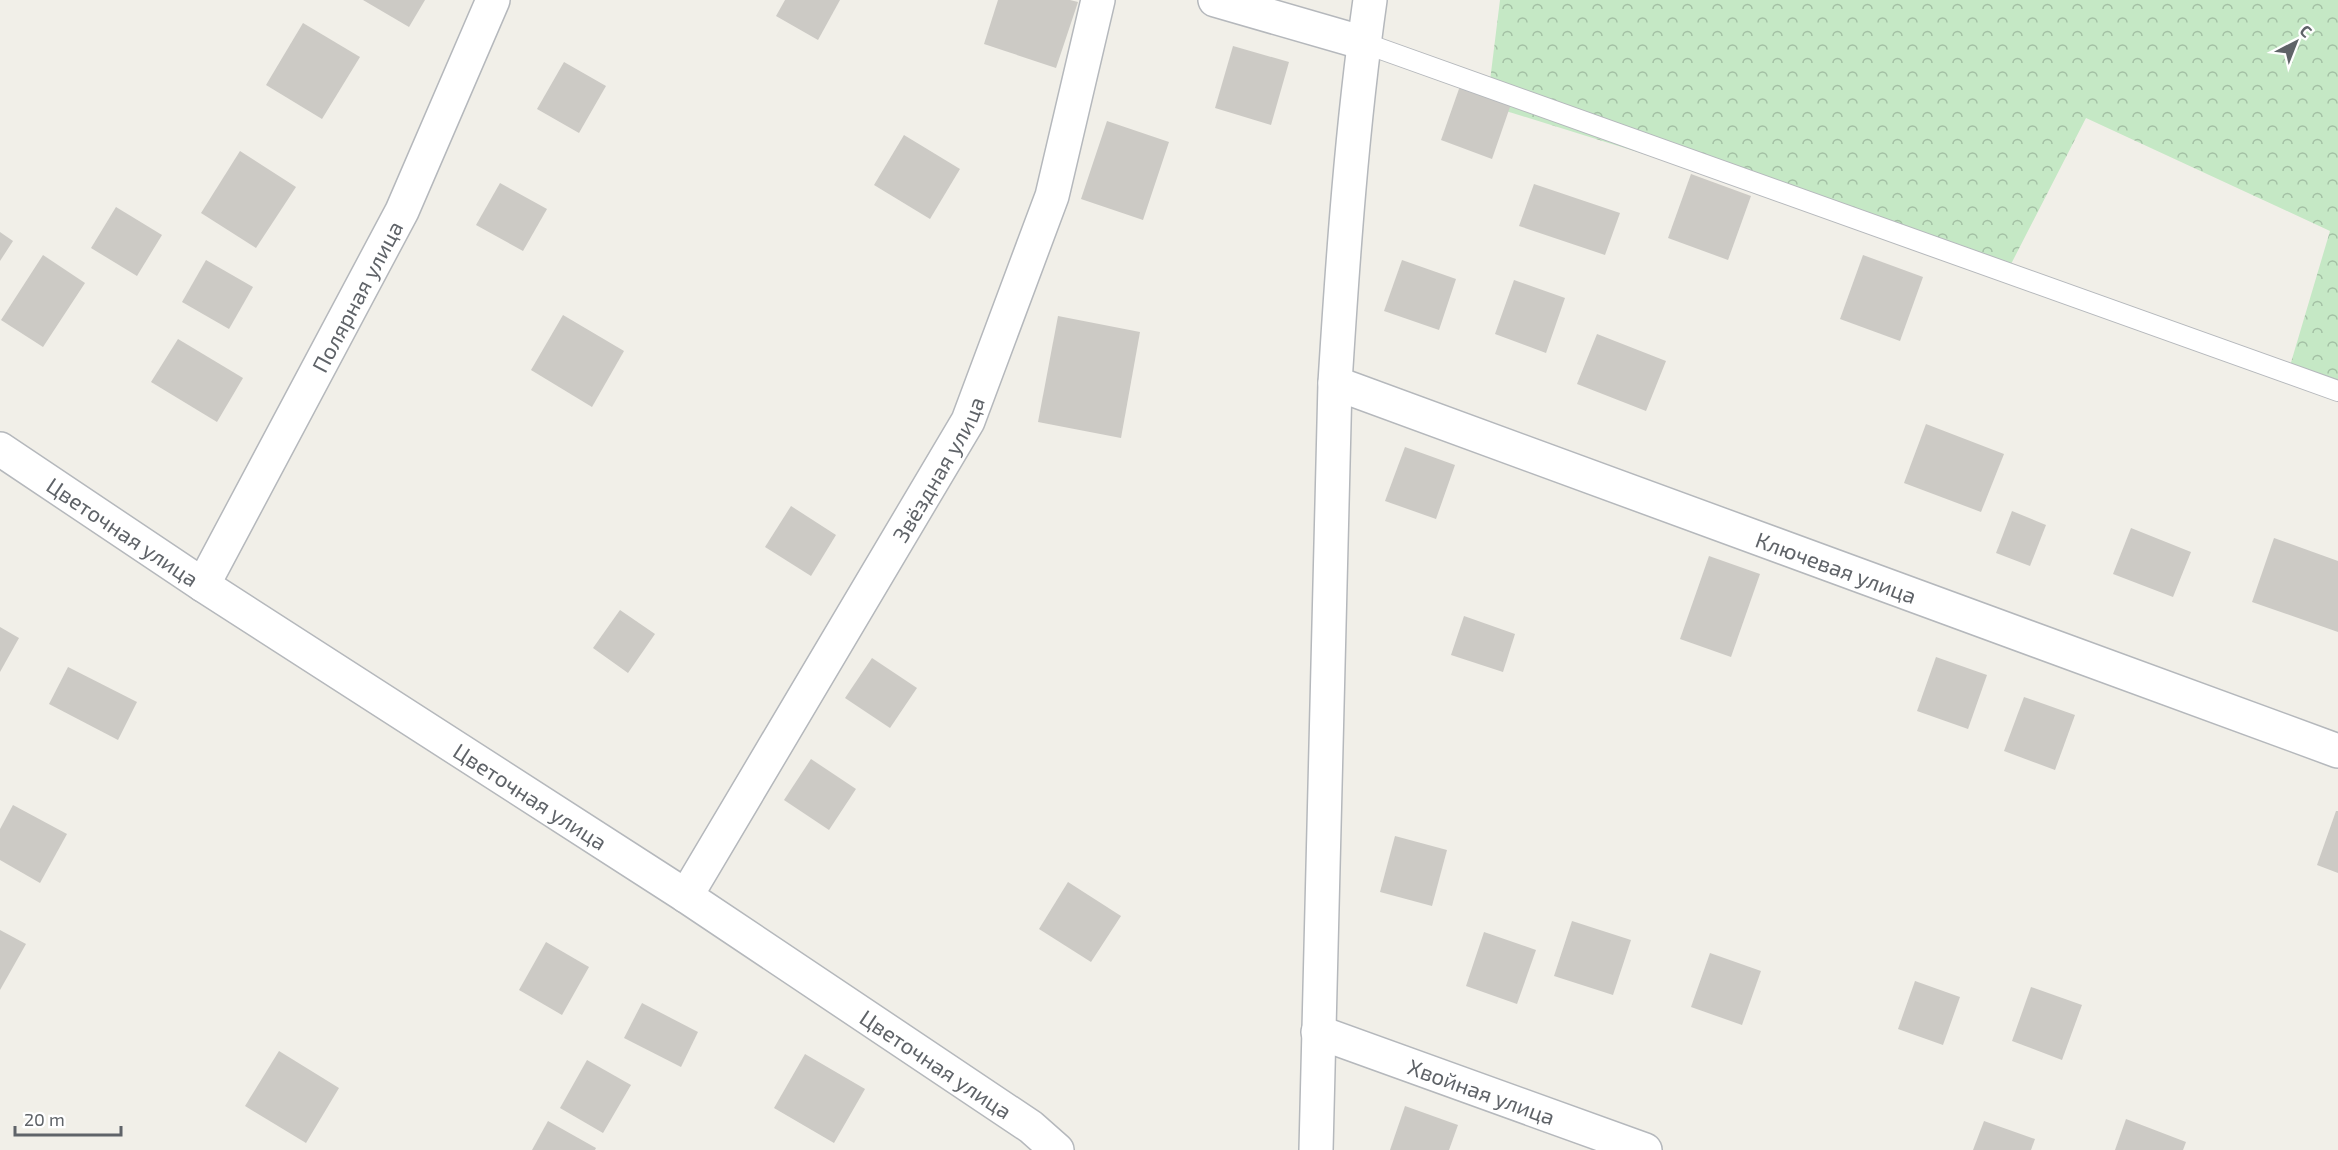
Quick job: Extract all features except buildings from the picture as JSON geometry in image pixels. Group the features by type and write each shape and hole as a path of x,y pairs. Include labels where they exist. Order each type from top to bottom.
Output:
{"street":[{"name":"Полярная улица","path":"203,585 402,211 493,0"},
{"name":"Звёздная улица","path":"686,896 968,421 1052,196 1098,0"},
{"path":"1215,0 1364,43"},
{"path":"1316,1150 1335,383 1342,274 1370,0"},
{"name":"Ключевая улица","path":"1335,383 2338,751"},
{"name":"Цветочная улица","path":"0,449 203,585 686,896 1030,1127 1057,1150"},
{"name":"Хвойная улица","path":"1318,1032 1645,1150"}],"lane":[{"path":"1364,43 2338,391"}],"green space":[{"path":"1500,0 2338,0 2338,394 2287,376 2330,231 2086,118 2009,268 1487,105"}]}
